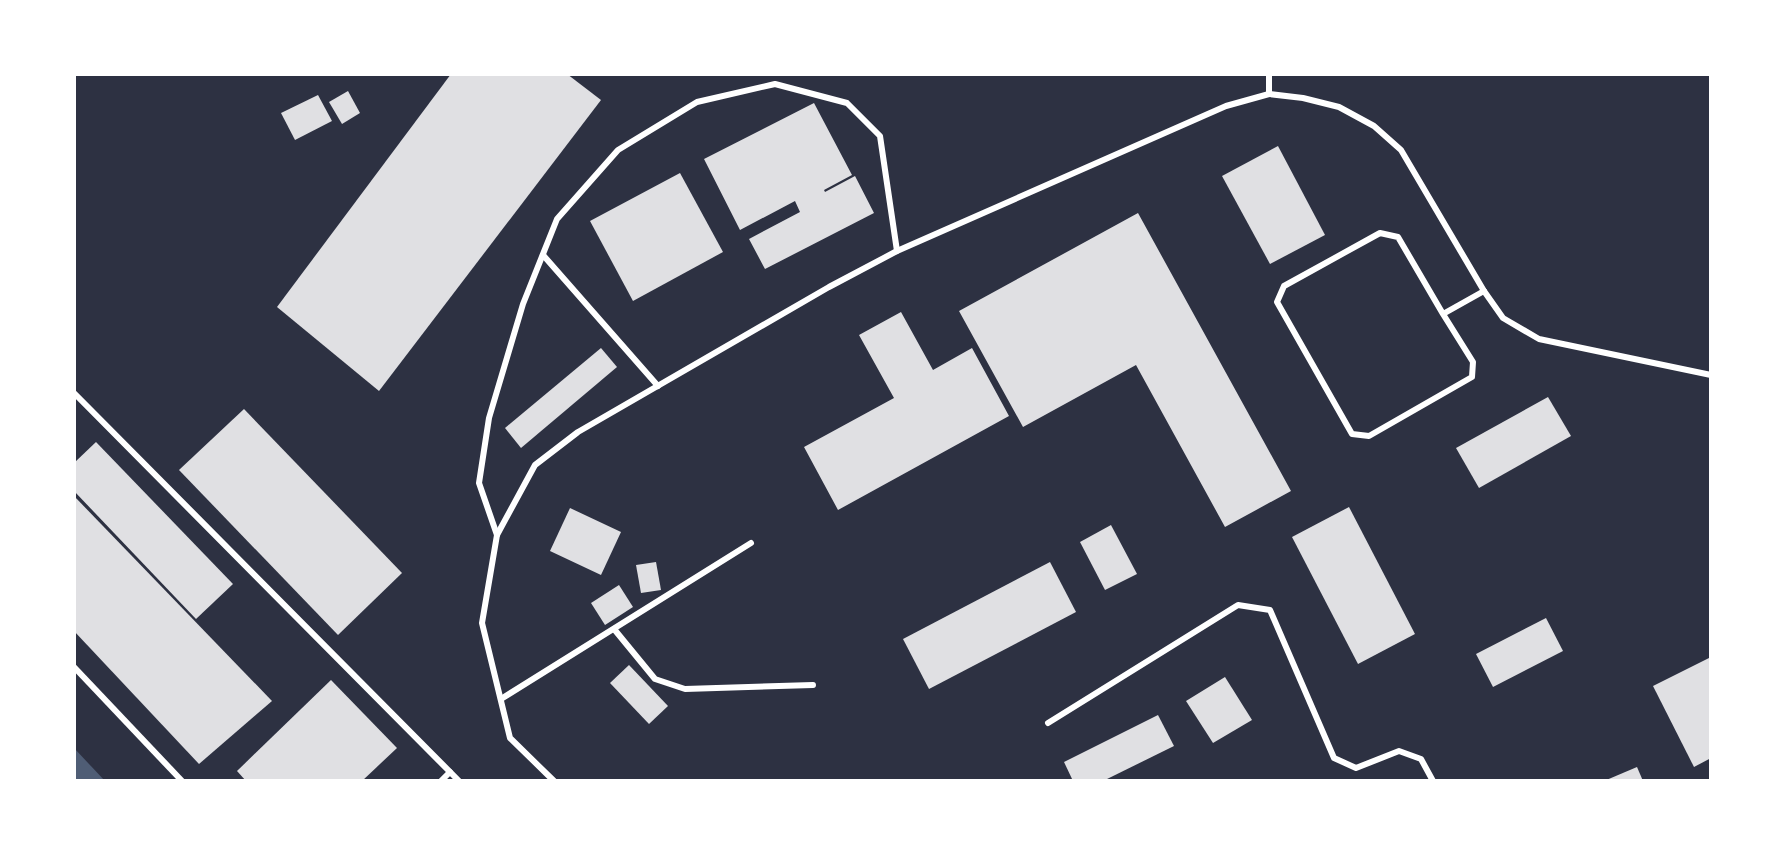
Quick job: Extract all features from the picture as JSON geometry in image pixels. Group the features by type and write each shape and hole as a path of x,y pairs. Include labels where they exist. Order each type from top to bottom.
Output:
{"lane":[{"path":"1269,74 1269,94"},
{"path":"497,535 479,483 489,418 523,304 557,219 618,150 697,102 775,84 847,103 880,136 897,251"},
{"path":"554,781 510,738 482,623 497,535 535,465 578,432 897,251 1226,106 1269,94 1303,98 1339,107 1374,126 1401,150 1503,318 1539,339 1711,375"},
{"path":"1380,233 1398,237 1443,314 1473,362 1472,377 1369,436 1352,434 1277,302 1284,286 1380,233"},
{"path":"543,255 658,386"},
{"path":"1443,314 1484,291"},
{"path":"74,393 459,781"},
{"path":"501,699 751,543"},
{"path":"1048,723 1238,605 1270,610 1334,758 1356,768 1399,751 1421,759 1433,781"},
{"path":"614,629 655,679 685,689 813,685"},
{"path":"74,667 182,781"},
{"path":"441,781 450,772"}],"water":[{"path":"74,748 105,781 74,781"}],"building":[{"path":"451,74 567,74 601,100 379,391 277,307"},
{"path":"348,91 360,113 342,124 329,102"},
{"path":"318,95 332,121 295,140 281,113"},
{"path":"814,103 852,175 825,192 855,176 874,213 765,269 749,239 800,212 795,201 740,230 704,159"},
{"path":"1278,146 1325,235 1270,264 1222,176"},
{"path":"680,173 723,252 633,301 590,221"},
{"path":"1138,213 1291,491 1225,527 1136,365 1023,427 959,311"},
{"path":"901,312 933,370 972,348 1009,416 838,510 804,447 894,398 859,335"},
{"path":"601,348 617,367 521,448 505,428"},
{"path":"1548,397 1571,436 1479,488 1456,448"},
{"path":"244,409 402,573 338,635 179,470"},
{"path":"96,442 233,584 196,619 74,491 74,463"},
{"path":"74,496 272,701 199,764 74,631"},
{"path":"1349,507 1415,634 1358,664 1292,537"},
{"path":"570,508 621,532 601,575 550,551"},
{"path":"1111,525 1137,574 1105,590 1080,542"},
{"path":"656,562 661,590 641,593 636,565"},
{"path":"1050,562 1076,612 929,689 903,639"},
{"path":"619,585 633,607 605,625 591,603"},
{"path":"1546,618 1563,651 1493,687 1476,654"},
{"path":"1711,657 1711,758 1694,767 1653,686"},
{"path":"629,665 668,706 649,724 610,683"},
{"path":"1225,677 1252,720 1213,743 1186,701"},
{"path":"331,680 397,748 362,781 246,781 237,771"},
{"path":"1158,715 1174,746 1103,781 1073,781 1064,762"},
{"path":"1637,767 1643,781 1604,781"}]}
